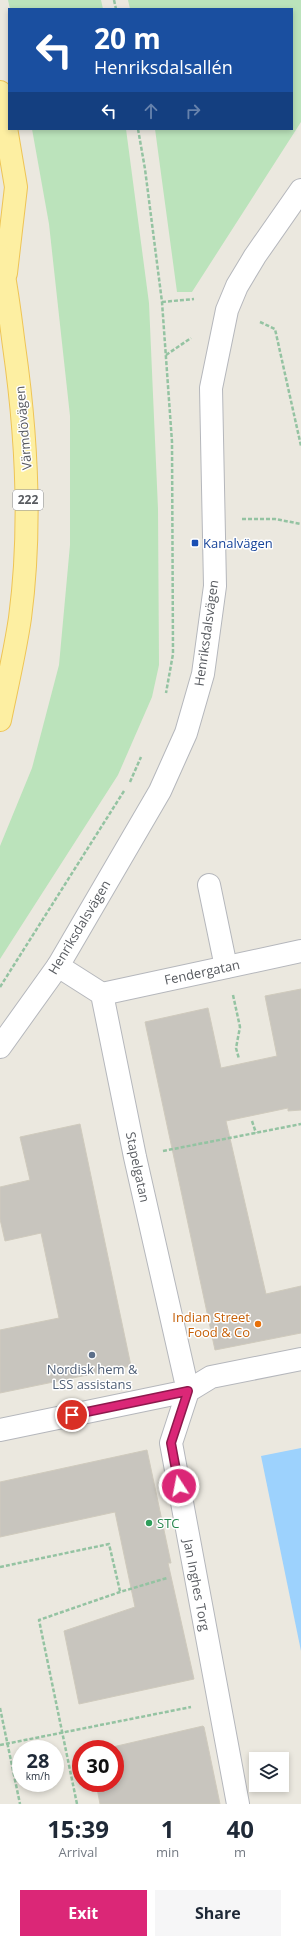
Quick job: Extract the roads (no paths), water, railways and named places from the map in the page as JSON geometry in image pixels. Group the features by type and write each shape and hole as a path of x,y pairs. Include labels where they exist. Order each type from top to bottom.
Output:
{"main road":[{"path":"0,92 16,187 5,278"},
{"name":"222","path":"0,256 5,278"},
{"name":"Värmdövägen","path":"0,720 20,618 26,558 28,494 19,382 5,278"}],"street":[{"name":"Henriksdalsvägen","path":"0,1047 58,966 160,791 186,733 203,674 215,586 211,388 227,310 237,286 255,256 301,190"},
{"path":"209,886 226,967"},
{"name":"Fendergatan","path":"102,994 301,950"},
{"path":"58,966 102,994"},
{"name":"Stapelgatan","path":"102,994 135,1157 188,1391"},
{"path":"0,1430 188,1391 211,1376 301,1359"},
{"name":"Jan Inghes Torg","path":"188,1391 171,1443 238,1804"}],"water":[{"path":"301,1448 301,1651 261,1456"}],"place":[{"name":"Kanalvägen","path":"195,543"},
{"name":"Indian Street Food & Co","path":"258,1324"},
{"name":"Nordisk hem & LSS assistans","path":"92,1355"},
{"name":"STC","path":"149,1523"}]}
